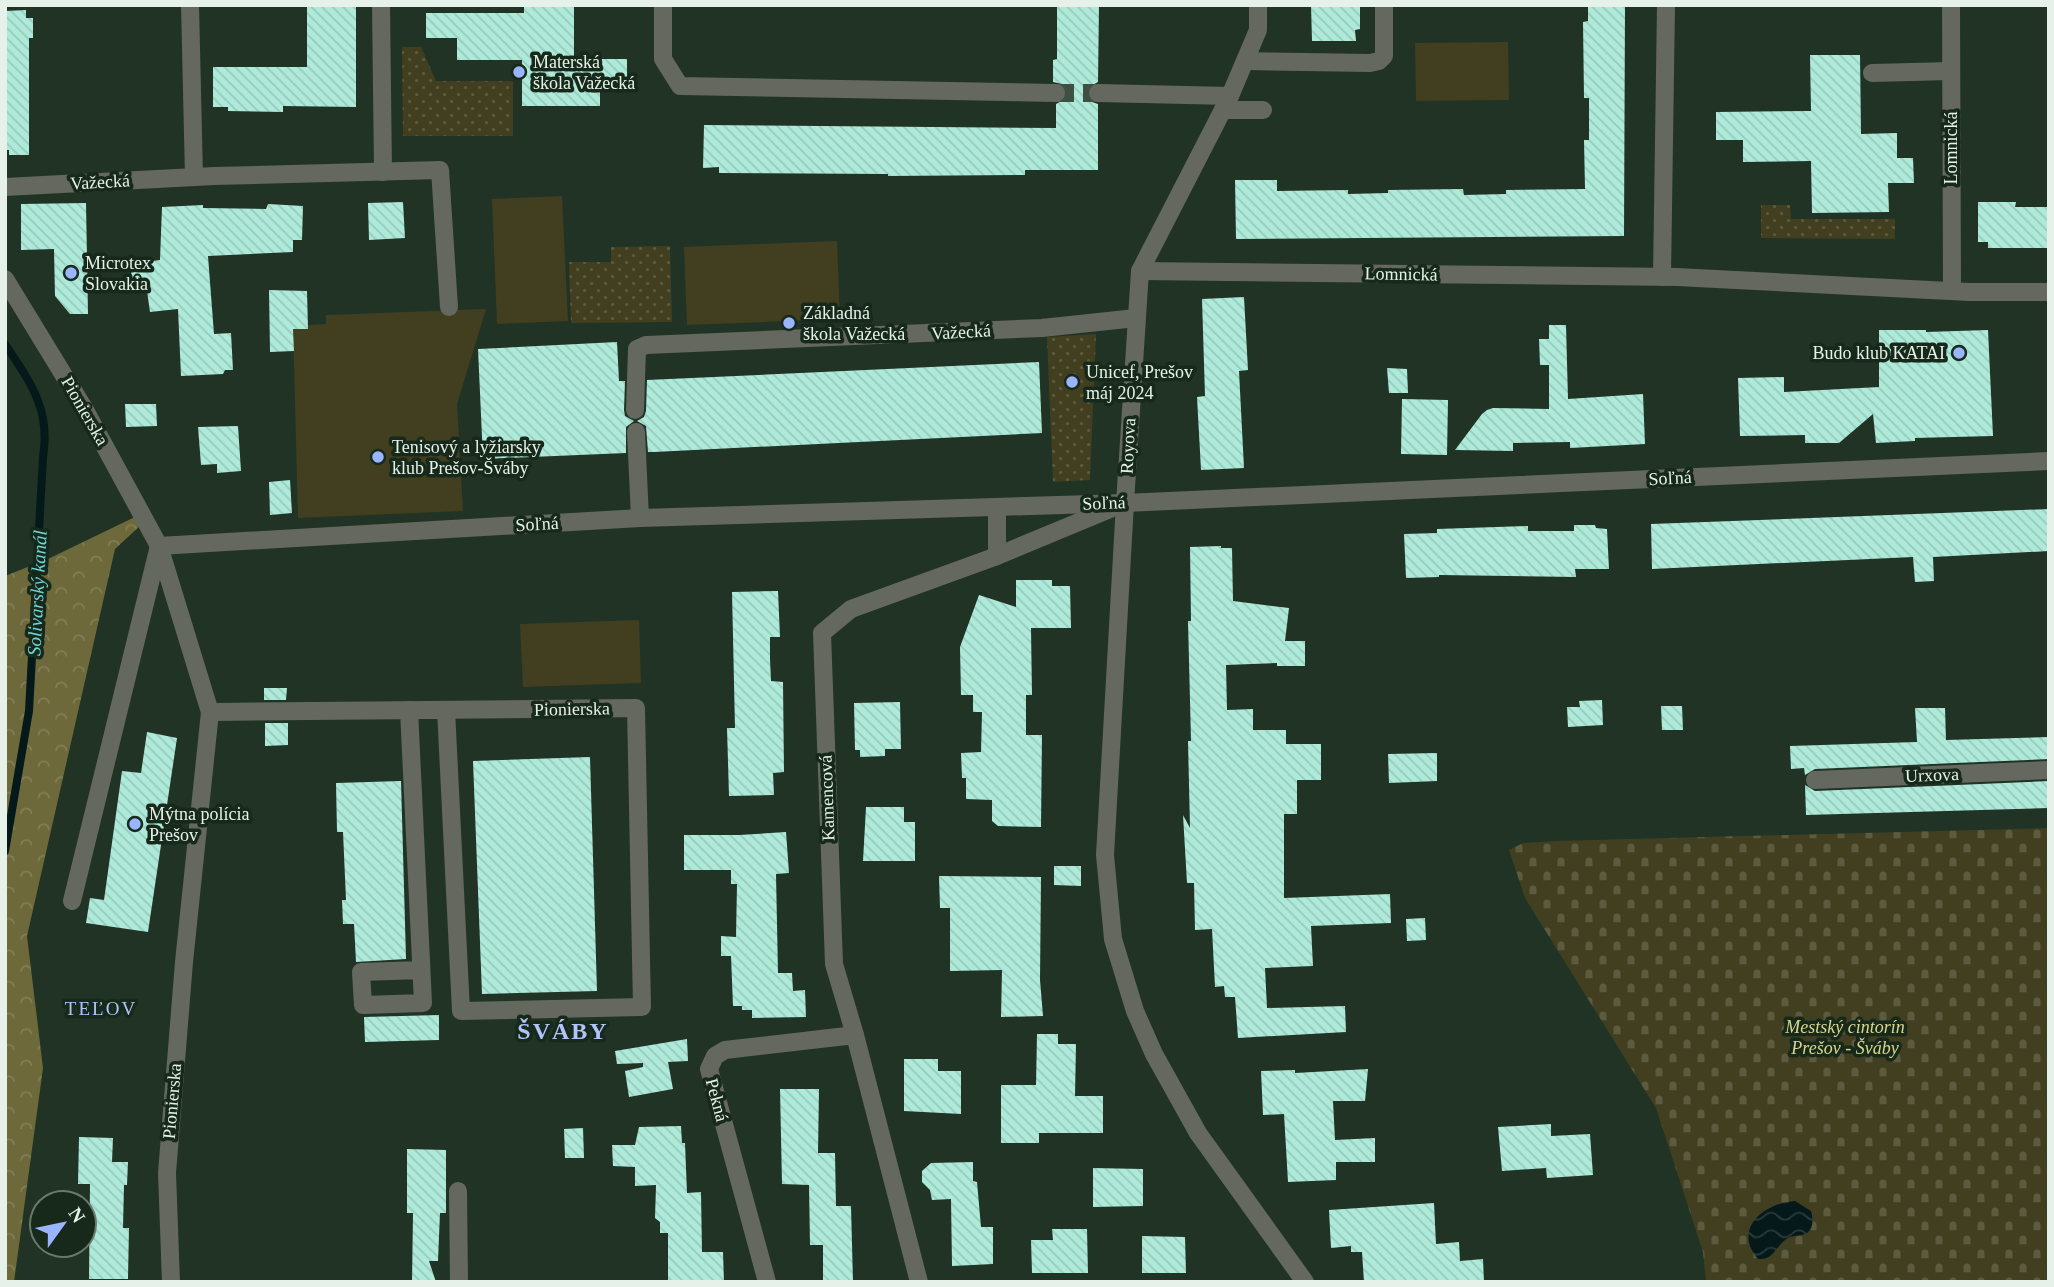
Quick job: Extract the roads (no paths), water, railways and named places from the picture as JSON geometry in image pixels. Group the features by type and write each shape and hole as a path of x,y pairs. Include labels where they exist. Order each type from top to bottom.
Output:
{"street":[{"path":"190,5 194,177"},
{"path":"381,5 383,172"},
{"path":"663,5 663,59 680,86 1056,93"},
{"name":"Royova","path":"1258,5 1258,30 1227,103 1140,271 1105,855 1113,939 1135,1011 1154,1054 1204,1143 1305,1282"},
{"path":"1245,61 1379,61 1384,56 1384,5"},
{"path":"1662,277 1666,5"},
{"name":"Lomnická","path":"1951,5 1952,291"},
{"path":"1872,73 1951,71"},
{"path":"1098,93 1227,103 1263,110"},
{"name":"Važecká","path":"5,187 194,177 440,170 449,307"},
{"name":"Lomnická","path":"1140,271 1662,277 1952,291 2049,292"},
{"name":"Pionierska","path":"5,279 85,410 159,546 210,712 184,962 167,1173 170,1282"},
{"name":"Važecká","path":"635,410 637,349 646,345 1042,328 1136,318"},
{"path":"636,432 640,518"},
{"name":"Soľná","path":"159,546 640,518 1125,503 2049,461"},
{"name":"Kamencová","path":"919,1282 834,964 822,633 851,609 998,556 1125,503"},
{"path":"997,507 998,556"},
{"path":"72,901 159,546"},
{"name":"Pionierska","path":"210,712 636,708 642,1007 461,1011 446,710"},
{"path":"409,710 421,970"},
{"name":"Urxova","path":"1815,780 2049,770"},
{"name":"Pekná","path":"767,1282 709,1069 715,1056 725,1050 855,1035"},
{"path":"458,1191 459,1282"}],"water":[{"path":"1795,1201 1811,1211 1811,1228 1807,1233 1788,1238 1767,1258 1758,1259 1748,1238 1755,1220 1772,1207"}],"waterway":[{"name":"Solivarský kanál","path":"5,344 36,397 44,424 45,440 29,711 5,851"}],"tunnel":[{"path":"1056,93 1098,93"}],"place":[{"name":"Materská škola Važecká","path":"519,72"},
{"name":"Microtex Slovakia","path":"71,273"},
{"name":"Základná škola Važecká","path":"789,323"},
{"name":"Budo klub KATAI","path":"1959,353"},
{"name":"Unicef, Prešov máj 2024","path":"1072,382"},
{"name":"Tenisový a lyžiarsky klub Prešov-Šváby","path":"378,457"},
{"name":"Mýtna polícia Prešov","path":"135,824"}],"district":[{"name":"TEĽOV","path":"101,1008"},
{"name":"ŠVÁBY","path":"563,1031"}],"park label":[{"name":"Mestský cintorín Prešov - Šváby","path":"1845,1037"}]}
